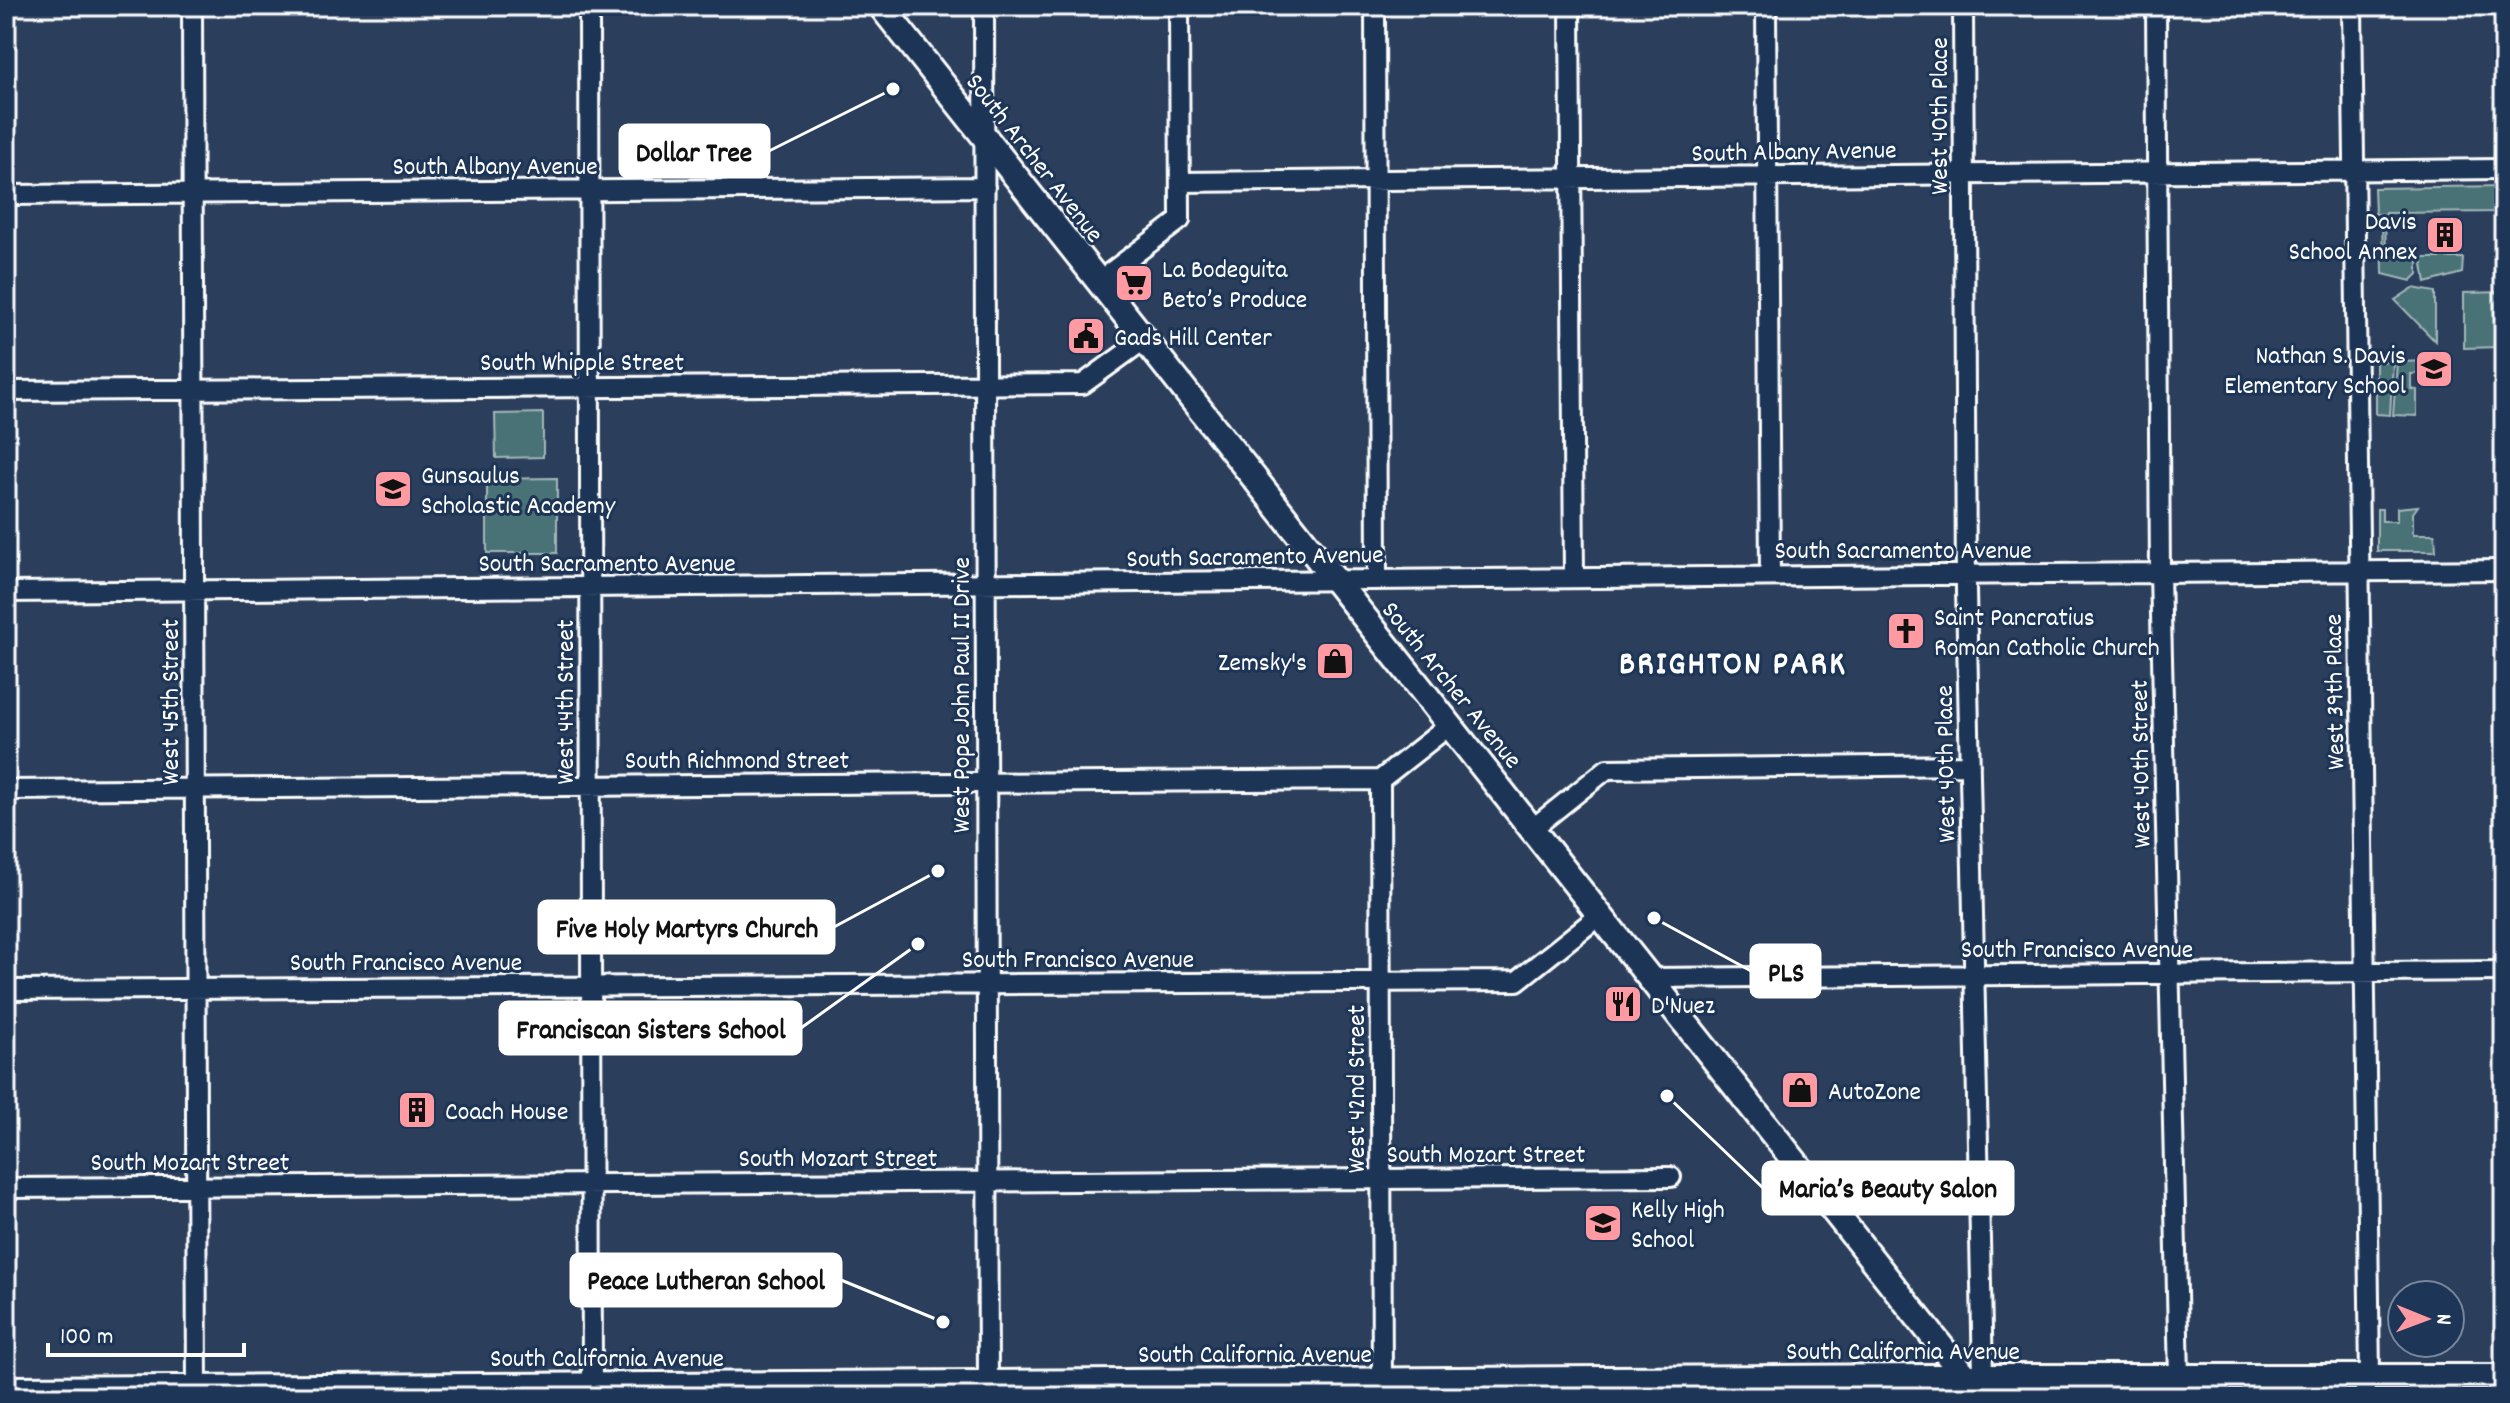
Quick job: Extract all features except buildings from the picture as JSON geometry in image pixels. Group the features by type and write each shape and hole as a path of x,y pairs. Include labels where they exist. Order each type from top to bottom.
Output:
{"main road":[{"name":"South Archer Avenue","path":"881,6 1333,580 1976,1384"},
{"name":"South California Avenue","path":"6,1389 197,1392 1801,1388 2179,1377 2367,1384 2504,1377"}],"street":[{"name":"West 45th Street","path":"192,6 197,1392"},
{"name":"West 44th Street","path":"589,6 592,1391"},
{"name":"West Pope John Paul II Drive","path":"984,6 988,1390"},
{"path":"1099,281 1180,220 1179,6"},
{"path":"1375,6 1377,579"},
{"path":"1570,6 1574,578"},
{"path":"1766,6 1770,576"},
{"name":"West 40th Place","path":"1963,6 1966,575 1975,975 1976,1384"},
{"name":"West 40th Street","path":"2156,6 2160,573 2179,1377"},
{"name":"West 39th Place","path":"2352,6 2367,1384"},
{"name":"South Albany Avenue","path":"1180,182 2504,169"},
{"name":"South Albany Avenue","path":"6,195 985,187"},
{"name":"South Whipple Street","path":"6,391 1083,384 1145,339"},
{"name":"South Sacramento Avenue","path":"6,592 2504,570"},
{"path":"1380,780 1450,725"},
{"path":"1532,829 1607,769 1970,765"},
{"name":"South Richmond Street","path":"6,790 1380,780"},
{"name":"West 42nd Street","path":"1380,780 1382,1389"},
{"name":"South Francisco Avenue","path":"6,990 1517,981 1600,915"},
{"name":"South Francisco Avenue","path":"1650,978 2504,971"},
{"name":"South Mozart Street","path":"6,1188 1671,1177"}],"green space":[{"path":"2504,186 2504,212 2385,213 2386,258 2418,258 2418,274 2411,281 2383,274 2382,214 2375,214 2374,188"},
{"path":"2422,258 2463,258 2462,273 2426,283"},
{"path":"2413,288 2435,292 2435,341 2395,300"},
{"path":"2504,292 2502,347 2464,348 2464,293"},
{"path":"2432,361 2433,373 2411,374 2411,389 2417,390 2417,416 2393,415 2397,362"},
{"path":"2376,362 2393,362 2390,415 2376,414"},
{"path":"543,413 543,457 496,458 495,414"},
{"path":"557,478 557,553 487,553 487,479"},
{"path":"2418,506 2413,513 2413,534 2435,534 2436,551 2377,551 2377,509 2382,509 2382,521 2397,521 2397,508"}],"place":[{"name":"Dollar Tree","path":"893,89"},
{"name":"Davis School Annex","path":"2445,235"},
{"name":"La Bodeguita Beto’s Produce","path":"1134,283"},
{"name":"Gads Hill Center","path":"1086,336"},
{"name":"Nathan S. Davis Elementary School","path":"2434,369"},
{"name":"Gunsaulus Scholastic Academy","path":"393,489"},
{"name":"Saint Pancratius Roman Catholic Church","path":"1906,631"},
{"name":"Zemsky's","path":"1335,661"},
{"name":"Five Holy Martyrs Church","path":"938,871"},
{"name":"PLS","path":"1654,918"},
{"name":"Franciscan Sisters School","path":"918,944"},
{"name":"D'Nuez","path":"1623,1004"},
{"name":"AutoZone","path":"1800,1090"},
{"name":"Maria’s Beauty Salon","path":"1667,1096"},
{"name":"Coach House","path":"417,1110"},
{"name":"Kelly High School","path":"1603,1223"},
{"name":"Peace Lutheran School","path":"943,1322"}],"district":[{"name":"BRIGHTON PARK","path":"1733,661"}]}
